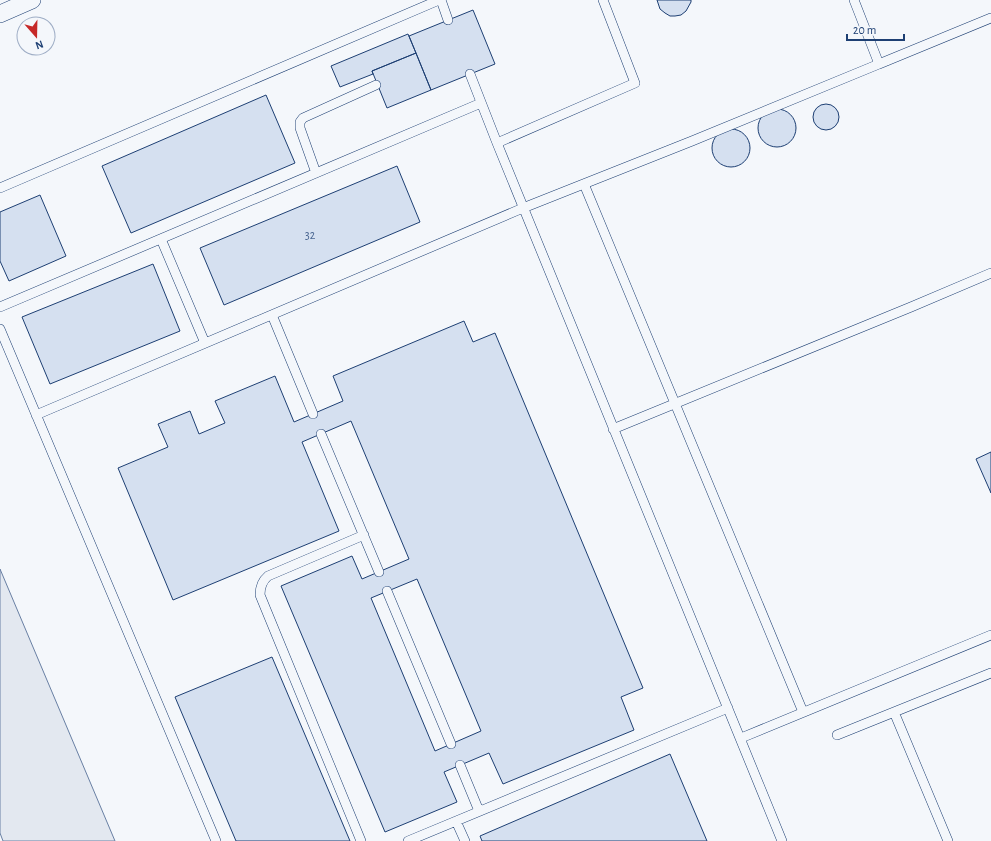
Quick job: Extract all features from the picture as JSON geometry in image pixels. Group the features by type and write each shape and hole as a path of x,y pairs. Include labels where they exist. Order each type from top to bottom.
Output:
{"street":[{"path":"0,14 32,0"}],"lane":[{"path":"0,188 440,0 448,20"},
{"path":"497,143 635,83 603,0"},
{"path":"854,0 879,64"},
{"path":"36,415 523,208 692,141 991,18"},
{"path":"470,74 523,208 782,841"},
{"path":"316,173 300,128 300,122 303,118 376,85"},
{"path":"0,307 481,104"},
{"path":"584,184 803,712"},
{"path":"161,239 205,343"},
{"path":"613,428 991,273"},
{"path":"272,315 313,414"},
{"path":"0,329 216,841"},
{"path":"321,434 379,572"},
{"path":"361,841 273,628 260,595 260,589 261,584 268,576 364,535"},
{"path":"387,591 451,744"},
{"path":"741,738 991,635"},
{"path":"837,735 991,672"},
{"path":"408,841 728,708"},
{"path":"894,712 948,841"},
{"path":"460,766 479,811"},
{"path":"456,821 465,841"}],"shaded area":[{"path":"0,569 115,841 3,841 0,833"}],"building":[{"path":"657,0 691,0 691,2 686,11 681,15 670,16 660,9"},
{"path":"473,10 495,64 431,90 409,36"},
{"path":"408,34 416,53 372,71 373,74 340,87 331,66"},
{"path":"416,53 431,90 387,108 372,71"},
{"path":"266,95 295,163 131,233 102,166"},
{"path":"826,104 835,108 839,117 835,126 826,130 817,126 813,117 817,108"},
{"path":"773,109 781,109 788,112 793,117 796,128 793,139 788,144 781,147 773,147 766,144 761,139 758,132 758,124 761,117 766,112"},
{"path":"727,129 735,129 742,132 747,137 750,148 747,159 742,164 735,167 727,167 720,164 715,159 712,152 712,144 715,137 720,132"},
{"path":"397,166 420,222 224,305 200,248"},
{"path":"40,195 66,256 9,281 0,261 0,212"},
{"path":"153,264 180,331 50,384 22,317"},
{"path":"464,321 473,342 495,333 643,688 621,697 634,730 503,784 489,753 444,772 457,802 385,832 281,586 352,556 362,579 409,559 351,421 302,442 339,531 173,600 118,468 168,447 158,424 190,411 199,434 225,423 215,401 275,376 294,422 343,401 333,376","holes":["417,579 481,731 435,751 371,598"]},
{"path":"991,452 991,493 976,459"},
{"path":"272,657 350,841 236,841 175,697"},
{"path":"670,754 707,841 482,841 480,836"}]}
